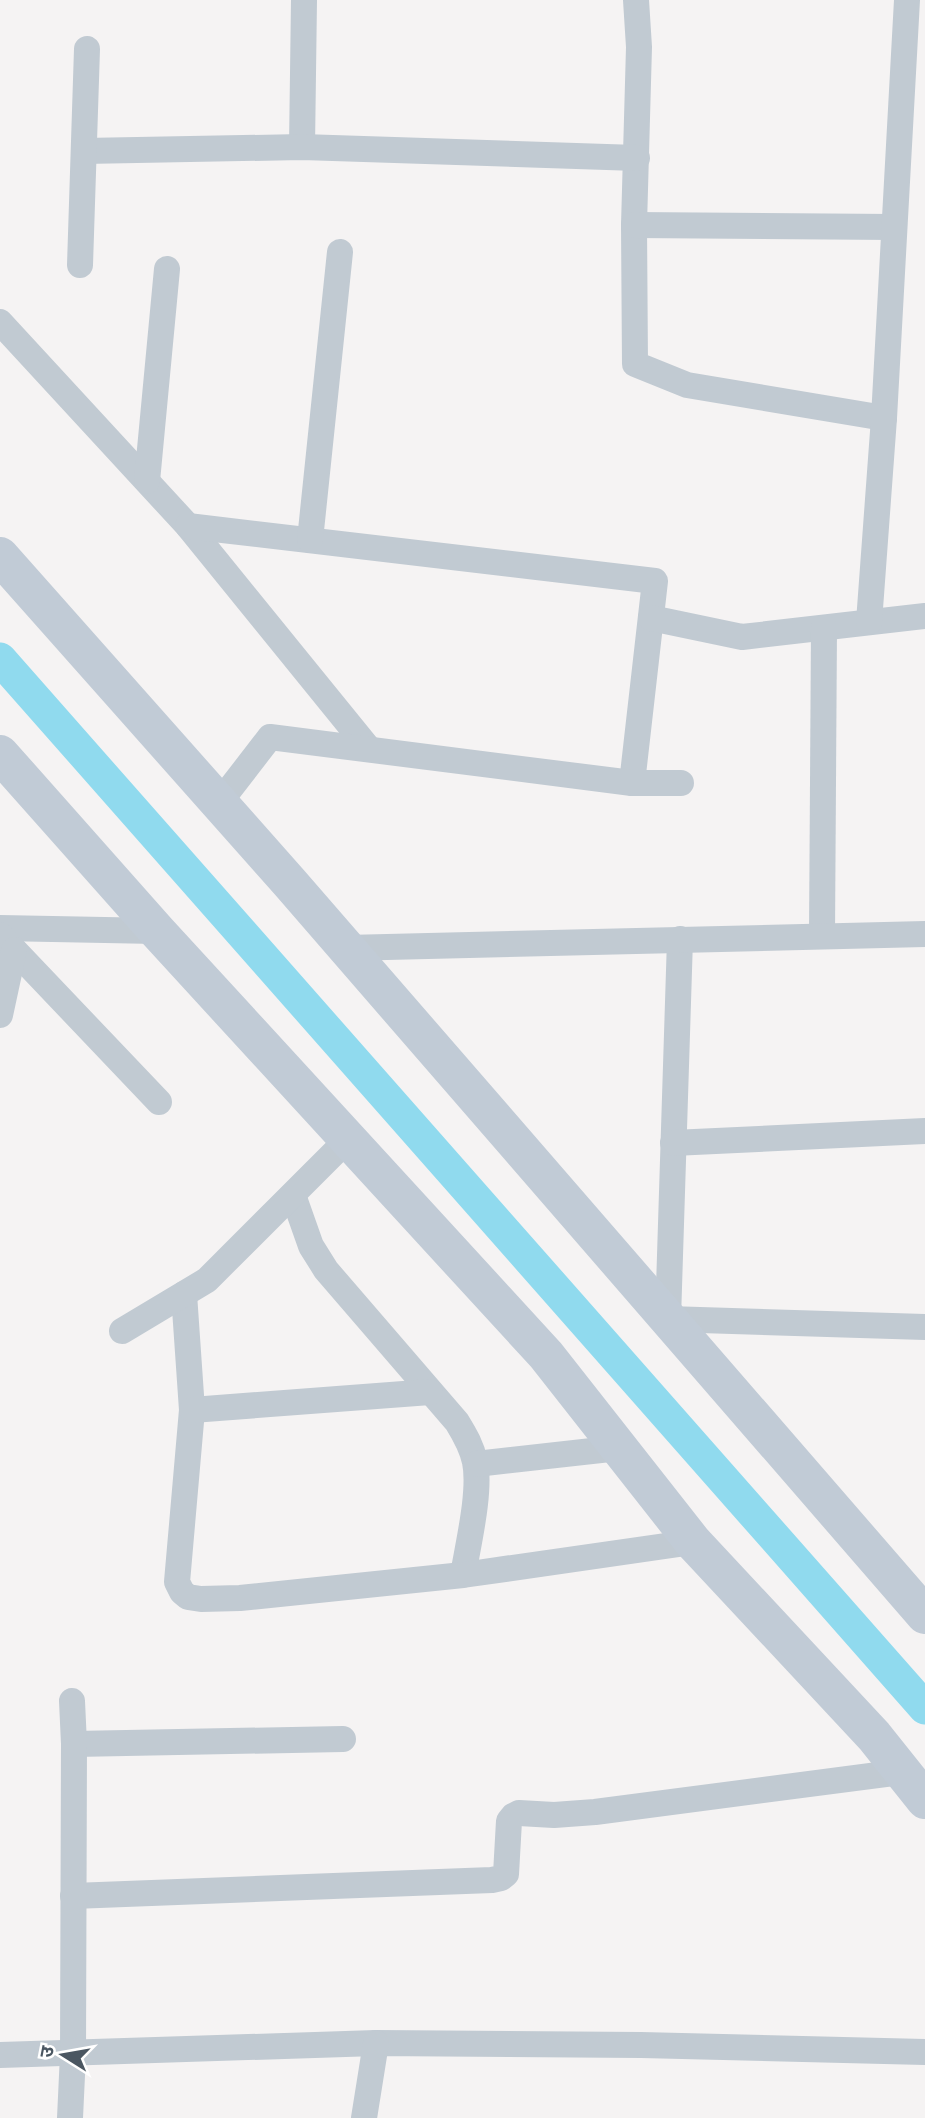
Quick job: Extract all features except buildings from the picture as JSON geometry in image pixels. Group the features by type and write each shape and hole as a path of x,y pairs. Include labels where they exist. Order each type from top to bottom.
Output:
{"street":[{"path":"302,147 304,0"},
{"path":"636,0 639,47 634,225 635,364 687,385 884,418"},
{"path":"869,622 884,418 907,0"},
{"path":"80,265 87,49"},
{"path":"83,151 302,147 637,158"},
{"path":"634,225 894,227"},
{"path":"310,540 340,252"},
{"path":"147,481 167,269"},
{"path":"0,323 188,526 369,748"},
{"path":"188,526 655,581 632,783"},
{"path":"0,556 346,948 925,1615"},
{"path":"651,618 742,637 925,616"},
{"path":"822,936 824,628"},
{"path":"219,803 270,737 632,783 681,783"},
{"path":"0,754 157,931 546,1355 693,1542 874,1736 925,1801"},
{"path":"5,938 157,931"},
{"path":"346,948 925,934"},
{"path":"0,1015 5,938"},
{"path":"5,938 159,1102"},
{"path":"668,1319 680,939"},
{"path":"673,1143 925,1131"},
{"path":"121,1331 207,1280 348,1139"},
{"path":"293,1195 311,1246 326,1270 457,1422 468,1440 475,1464 475,1493 463,1576"},
{"path":"184,1294 192,1410 177,1582 188,1597 240,1598 463,1576 693,1542"},
{"path":"668,1319 925,1327"},
{"path":"192,1410 430,1392"},
{"path":"475,1464 619,1448"},
{"path":"70,2118 73,2054 72,1701"},
{"path":"74,1744 343,1739"},
{"path":"73,1896 492,1880 506,1874 509,1821 519,1813 554,1815 595,1812 901,1772"},
{"path":"364,2118 376,2043"},
{"path":"0,2055 376,2043 641,2045 925,2052"}],"waterway":[{"path":"0,659 925,1708"}]}
